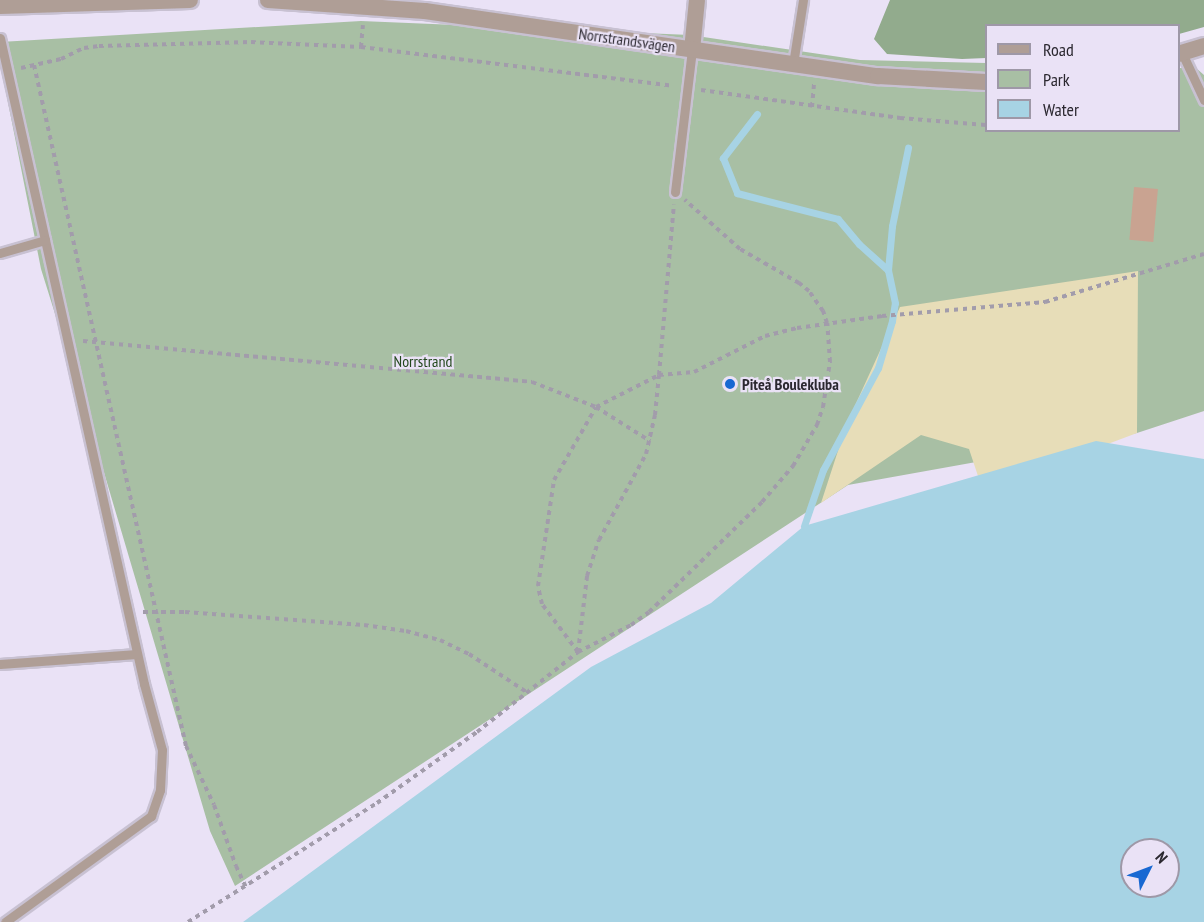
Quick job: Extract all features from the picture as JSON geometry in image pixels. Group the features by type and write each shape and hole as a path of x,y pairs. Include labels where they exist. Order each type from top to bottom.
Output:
{"street":[{"path":"0,6 190,0"},
{"name":"Norrstrandsvägen","path":"268,0 425,11 878,76 985,82"},
{"path":"692,50 697,0"},
{"path":"1180,54 1204,46"}],"lane":[{"path":"793,64 803,0"},
{"path":"0,38 128,616 162,750 160,790 151,816 5,922"},
{"path":"675,192 692,50"},
{"path":"1180,54 1204,100"},
{"path":"0,253 45,240"},
{"path":"0,664 137,654"}],"path":[{"path":"7,71 61,59 75,50 99,46 251,42 361,47 687,88 900,118 985,125"},
{"path":"34,65 186,746 214,805 246,887"},
{"path":"188,922 376,803 528,693 578,652 632,625 663,601 762,502 793,466 818,425 823,407 830,362 827,323 809,291 740,249 675,192"},
{"path":"578,652 584,593 595,551 638,471 650,441 659,375 675,192"},
{"path":"578,652 542,604 538,586 554,480 596,407 659,375 694,372 765,336 827,323 882,316 1045,302 1204,254"},
{"path":"67,340 532,382 596,407 650,441"},
{"path":"128,616 156,610 364,625 406,631 440,640 469,654 528,693"}],"green space":[{"path":"890,0 1204,0 1204,27 1180,34 1180,24 985,24 985,58 962,59 887,54 874,39"},
{"name":"Norrstrand","path":"361,21 690,35 860,60 985,63 985,132 1180,132 1180,68 1196,68 1204,75 1204,411 1137,433 848,485 235,886 210,831 92,432 41,269 0,62 0,42"}],"sand":[{"path":"1138,271 1137,433 983,491 969,449 921,435 821,503 847,423 900,307"}],"water":[{"path":"1096,441 1204,459 1204,922 243,922 591,667 711,603 804,526"}],"building":[{"path":"1134,187 1158,189 1153,242 1129,240"}],"waterway":[{"path":"757,114 723,158 737,193 838,219 859,244 888,270"},
{"path":"804,526 823,470 878,368 892,321 895,303 888,270 892,226 908,148"}],"place":[{"name":"Piteå Boulekluba","path":"730,384"}]}
